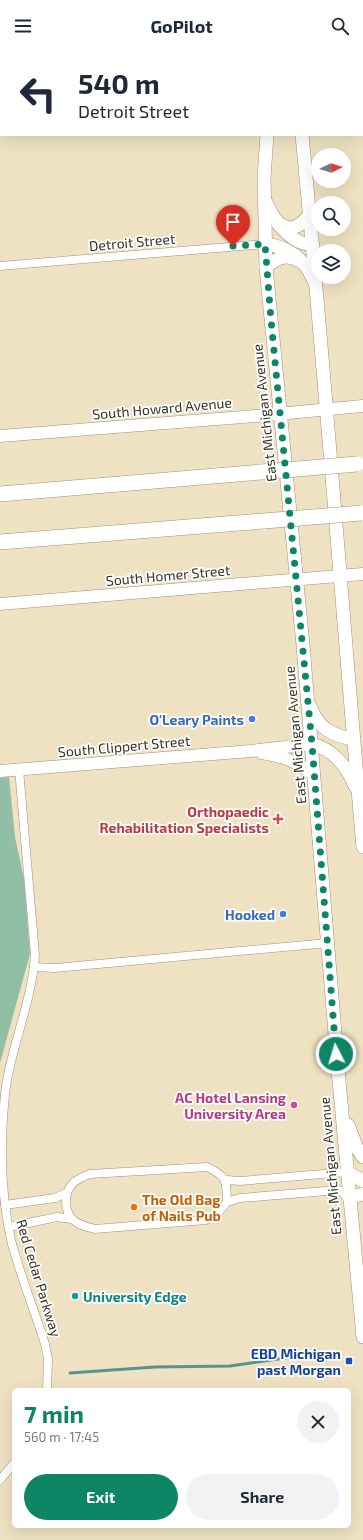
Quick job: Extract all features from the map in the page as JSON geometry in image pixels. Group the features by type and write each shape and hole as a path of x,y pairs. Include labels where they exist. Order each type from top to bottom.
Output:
{"highway":[{"path":"0,494 360,464"},
{"path":"0,542 362,513"}],"main road":[{"name":"East Michigan Avenue","path":"267,136 264,196 266,267 312,744 347,1172 363,1337"},
{"path":"302,136 313,244"},
{"path":"264,196 269,209 277,222 291,237 303,244 311,245"},
{"path":"277,222 288,227 298,227 310,214"},
{"path":"265,244 278,246 296,255 305,266 316,287"},
{"path":"266,267 275,259 285,256 295,258 305,266"},
{"path":"316,284 339,576 358,739 359,797 363,847"},
{"path":"307,693 312,712 326,730 338,736 358,739"},
{"path":"312,744 326,749 339,760 351,776 359,797"},
{"path":"342,1108 362,1156"},
{"path":"347,1172 363,1181"},
{"path":"350,1200 354,1196 363,1194"}],"street":[{"name":"Detroit Street","path":"0,266 265,244"},
{"name":"South Howard Avenue","path":"0,436 281,414 363,406"},
{"name":"South Homer Street","path":"0,604 363,574"},
{"name":"South Clippert Street","path":"0,771 251,751 312,744"},
{"name":"South Clippert Street","path":"251,751 287,758 297,762 314,775"},
{"name":"Red Cedar Parkway","path":"18,769 35,938 34,967 6,1085 1,1149 5,1206 11,1240 45,1344 48,1358 47,1388"},
{"path":"34,967 55,968 328,943"},
{"path":"72,1219 66,1207 66,1193 70,1186 79,1178 90,1174 207,1167 219,1172 226,1180 227,1202"},
{"path":"226,1180 240,1181 347,1172"},
{"path":"9,1227 57,1217 72,1219 82,1226 95,1229 206,1220 218,1213 227,1202 240,1198 335,1190 342,1192 350,1200"},
{"path":"5,1206 55,1198 66,1193"},
{"path":"0,1480 12,1465"}],"green space":[{"path":"9,777 15,837 24,879 30,954 0,1063 0,778"}],"waterway":[{"path":"70,1373 155,1367 230,1366 306,1355"}],"place":[{"name":"O'Leary Paints","path":"252,719"},
{"name":"Orthopaedic Rehabilitation Specialists","path":"278,819"},
{"name":"Hooked","path":"283,914"},
{"name":"AC Hotel Lansing University Area","path":"294,1105"},
{"name":"The Old Bag of Nails Pub","path":"134,1207"},
{"name":"University Edge","path":"75,1296"},
{"name":"EBD Michigan past Morgan","path":"349,1361"}],"route":[{"path":"233,246 265,244 271,320 307,686 336,1054"}]}
